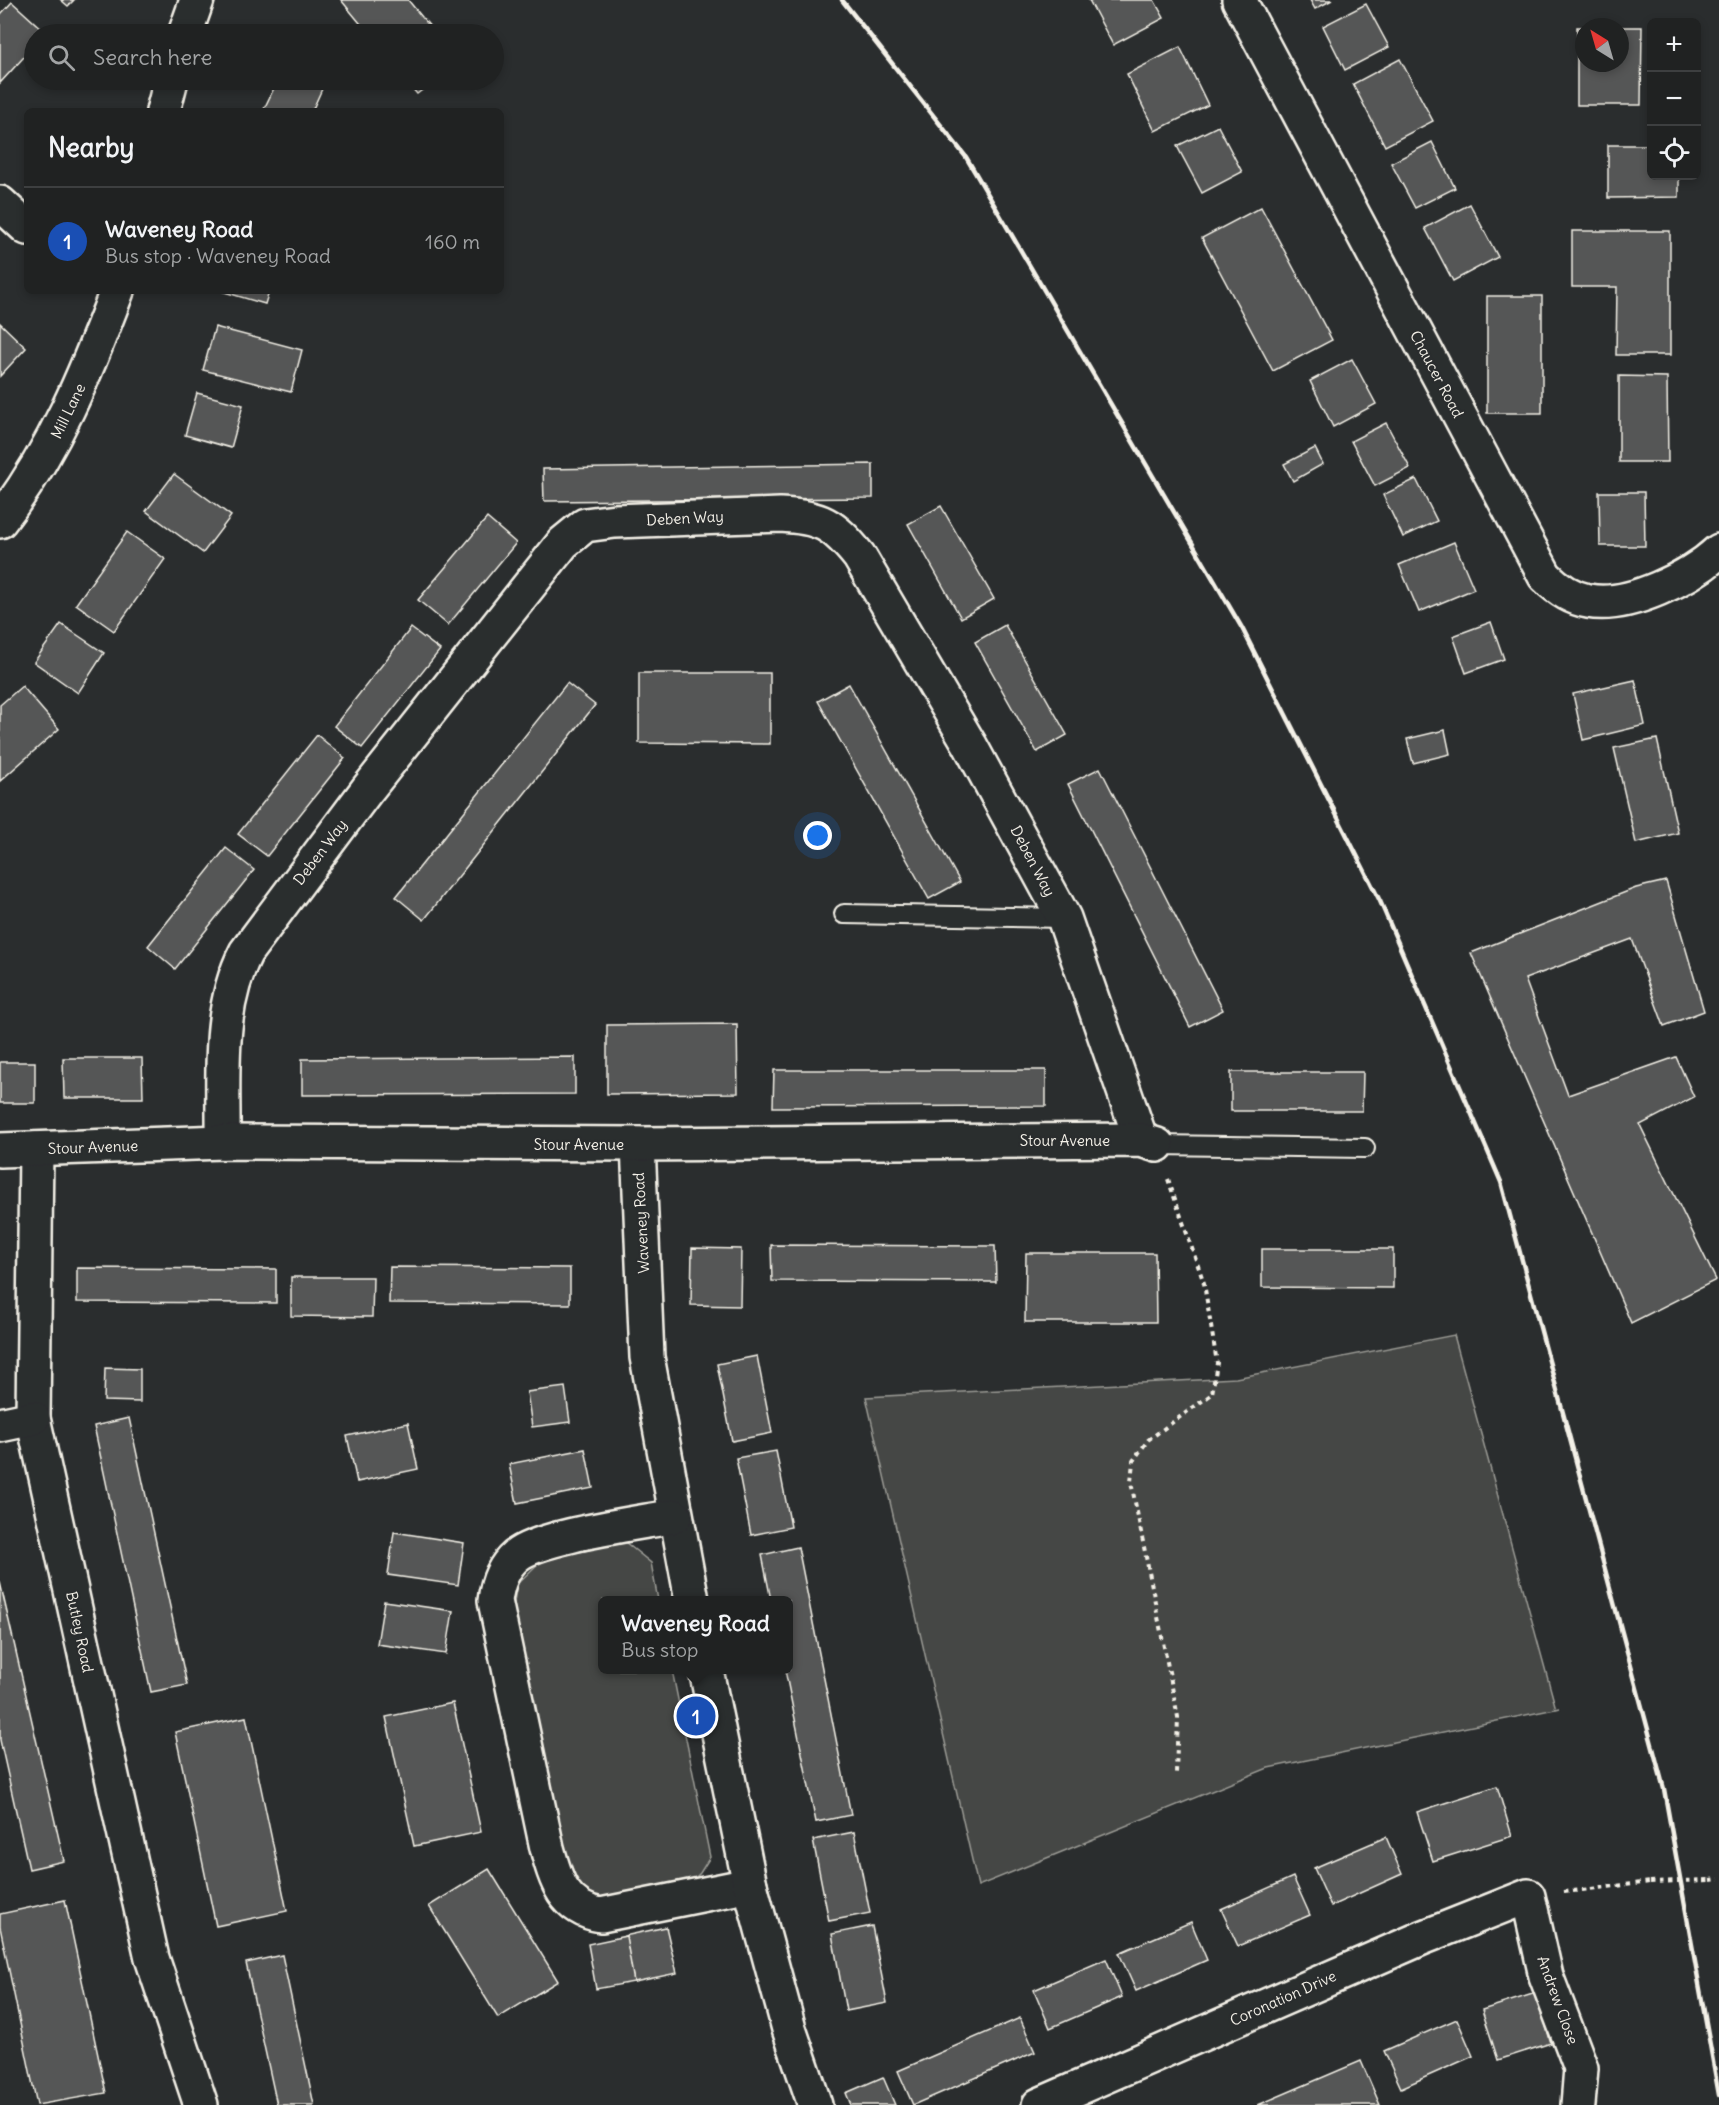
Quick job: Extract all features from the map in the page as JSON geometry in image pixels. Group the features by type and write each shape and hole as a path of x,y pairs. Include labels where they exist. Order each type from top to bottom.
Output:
{"street":[{"path":"189,24 197,0"},
{"name":"Chaucer Road","path":"1239,0 1545,576 1559,590 1589,602 1605,602 1643,594 1695,570 1719,551"},
{"path":"164,108 168,90"},
{"path":"0,203 24,225"},
{"name":"Mill Lane","path":"0,521 32,477 68,412 116,294"},
{"name":"Deben Way","path":"223,1142 227,1016 234,980 246,952 367,790 563,543 585,525 615,521 780,514 801,516 838,530 859,556 964,736 1064,918 1149,1142"},
{"name":"Stour Avenue","path":"0,1150 223,1142 638,1144 1149,1142"},
{"name":"Waveney Road","path":"638,1144 647,1357 691,1596"},
{"name":"Butley Road","path":"36,1149 33,1418 152,1958 201,2105"},
{"path":"0,1425 33,1418"},
{"path":"675,1516 549,1541 527,1548 517,1555 502,1574 495,1601 547,1848 555,1877 565,1896 581,1909 602,1915 750,1885"},
{"path":"707,1674 750,1885 789,2029 815,2105"},
{"name":"Coronation Drive","path":"1039,2105 1412,1942 1528,1896"},
{"name":"Andrew Close","path":"1528,1896 1546,1976 1579,2060 1581,2087 1578,2105"}],"lane":[{"path":"844,914 1064,918"},
{"path":"1149,1142 1365,1148"}],"path":[{"path":"1149,1142 1204,1283 1217,1363 1212,1394 1148,1440 1133,1461 1131,1482 1178,1718 1176,1773"},
{"path":"1528,1896 1650,1882 1719,1879"}],"shaded area":[{"path":"1454,1335 1556,1709 1268,1768 978,1886 866,1397 1236,1378"},
{"path":"625,1542 651,1563 657,1596 598,1596 598,1674 673,1674 710,1857 700,1873 687,1886 604,1899 587,1893 566,1874 512,1614 517,1584 542,1560"}],"building":[{"path":"61,0 74,0 68,6"},
{"path":"341,0 408,0 428,24 361,24"},
{"path":"1089,0 1154,0 1164,18 1113,45"},
{"path":"1310,0 1332,0 1315,9"},
{"path":"12,2 36,24 24,24 24,57 0,83 0,15"},
{"path":"1366,4 1389,47 1345,70 1323,26"},
{"path":"1629,27 1642,27 1641,105 1577,105 1577,72 1629,72"},
{"path":"1180,47 1208,105 1155,131 1127,74"},
{"path":"1400,59 1433,121 1385,146 1353,84"},
{"path":"273,90 321,90 313,108 264,108"},
{"path":"1218,126 1242,172 1202,193 1177,146"},
{"path":"1432,142 1455,188 1415,208 1391,163"},
{"path":"1608,145 1647,145 1647,180 1679,180 1679,197 1608,198"},
{"path":"1470,204 1498,257 1453,281 1425,228"},
{"path":"1261,207 1332,340 1273,371 1202,238"},
{"path":"1572,231 1670,231 1670,355 1616,355 1617,287 1572,287"},
{"path":"231,294 268,294 265,304"},
{"path":"1487,296 1542,296 1542,413 1487,413"},
{"path":"0,323 26,348 0,376"},
{"path":"215,327 302,350 291,392 203,370"},
{"path":"1352,359 1376,404 1333,427 1310,381"},
{"path":"1619,376 1667,377 1668,462 1619,462"},
{"path":"197,393 243,405 231,448 185,435"},
{"path":"1386,423 1410,468 1375,486 1351,441"},
{"path":"1315,448 1323,464 1293,481 1284,464"},
{"path":"873,464 873,498 544,501 543,469"},
{"path":"174,474 231,516 203,553 146,511"},
{"path":"1416,479 1437,521 1403,537 1383,495"},
{"path":"1599,492 1644,492 1645,546 1600,546"},
{"path":"941,506 994,599 961,618 908,524"},
{"path":"487,518 516,543 448,625 418,600"},
{"path":"127,532 165,559 114,631 76,604"},
{"path":"1454,542 1474,589 1419,612 1399,565"},
{"path":"1491,622 1504,659 1466,673 1453,636"},
{"path":"61,624 104,653 78,693 34,662"},
{"path":"1005,625 1067,735 1037,752 975,642"},
{"path":"411,628 440,650 362,748 334,726"},
{"path":"639,673 770,673 770,744 639,743"},
{"path":"1635,680 1645,725 1583,740 1573,694"},
{"path":"567,683 595,705 424,920 396,897"},
{"path":"849,684 960,882 929,899 818,701"},
{"path":"22,686 59,729 0,781 0,705"},
{"path":"1445,730 1450,754 1413,763 1407,739"},
{"path":"317,735 345,758 267,856 238,834"},
{"path":"1657,739 1678,833 1636,843 1614,748"},
{"path":"1100,768 1223,1010 1190,1027 1068,784"},
{"path":"226,848 254,870 175,969 148,946"},
{"path":"1666,881 1704,1011 1664,1026 1632,939 1525,979 1568,1095 1676,1057 1694,1097 1640,1125 1716,1280 1631,1323 1471,953 1636,888"},
{"path":"737,1024 738,1093 607,1094 607,1025"},
{"path":"575,1057 575,1094 302,1095 302,1059"},
{"path":"63,1058 142,1058 143,1098 64,1098"},
{"path":"0,1062 35,1062 35,1103 0,1103"},
{"path":"774,1070 1046,1070 1046,1106 773,1107"},
{"path":"1231,1072 1363,1072 1362,1111 1231,1111"},
{"path":"771,1245 995,1246 996,1282 772,1281"},
{"path":"692,1248 741,1249 740,1306 691,1305"},
{"path":"1262,1249 1393,1249 1393,1288 1262,1287"},
{"path":"1026,1253 1155,1253 1156,1322 1025,1322"},
{"path":"390,1267 570,1268 570,1304 389,1303"},
{"path":"77,1268 276,1269 276,1303 77,1302"},
{"path":"291,1277 373,1277 372,1317 291,1316"},
{"path":"757,1356 772,1433 732,1441 717,1364"},
{"path":"105,1368 140,1369 140,1402 104,1401"},
{"path":"565,1387 570,1422 532,1427 527,1392"},
{"path":"129,1418 187,1685 151,1692 94,1426"},
{"path":"408,1423 418,1469 357,1482 347,1436"},
{"path":"585,1449 593,1488 517,1503 509,1464"},
{"path":"776,1451 791,1527 751,1535 736,1458"},
{"path":"394,1532 464,1543 458,1585 388,1575"},
{"path":"798,1547 851,1815 816,1822 786,1674 793,1674 793,1596 770,1596 762,1555"},
{"path":"0,1582 64,1861 29,1869 0,1740"},
{"path":"384,1601 453,1611 446,1654 377,1644"},
{"path":"453,1703 481,1832 414,1846 386,1717"},
{"path":"246,1717 287,1911 216,1926 175,1732"},
{"path":"1497,1786 1512,1836 1433,1861 1417,1812"},
{"path":"854,1832 870,1913 829,1921 813,1840"},
{"path":"1386,1837 1402,1874 1331,1906 1314,1868"},
{"path":"489,1869 558,1981 498,2018 429,1906"},
{"path":"1293,1877 1310,1915 1238,1946 1221,1909"},
{"path":"65,1900 106,2093 37,2105 0,1927 0,1914"},
{"path":"1191,1922 1207,1960 1136,1991 1119,1953"},
{"path":"872,1926 887,2003 846,2011 832,1934"},
{"path":"666,1927 677,1973 634,1982 624,1936"},
{"path":"626,1936 634,1982 596,1989 588,1944"},
{"path":"282,1955 314,2105 277,2105 246,1963"},
{"path":"1106,1959 1122,1997 1050,2028 1034,1990"},
{"path":"1536,1993 1551,2043 1498,2060 1482,2010"},
{"path":"1020,2018 1035,2052 913,2105 898,2071"},
{"path":"1457,2019 1473,2056 1401,2088 1384,2051"},
{"path":"1361,2061 1380,2105 1258,2105"},
{"path":"883,2077 895,2105 851,2105 846,2093"}],"railway":[{"path":"842,0 966,157 1242,628 1380,901 1501,1182 1664,1789 1719,2095"}],"place":[{"name":"Waveney Road","path":"696,1716"}]}
